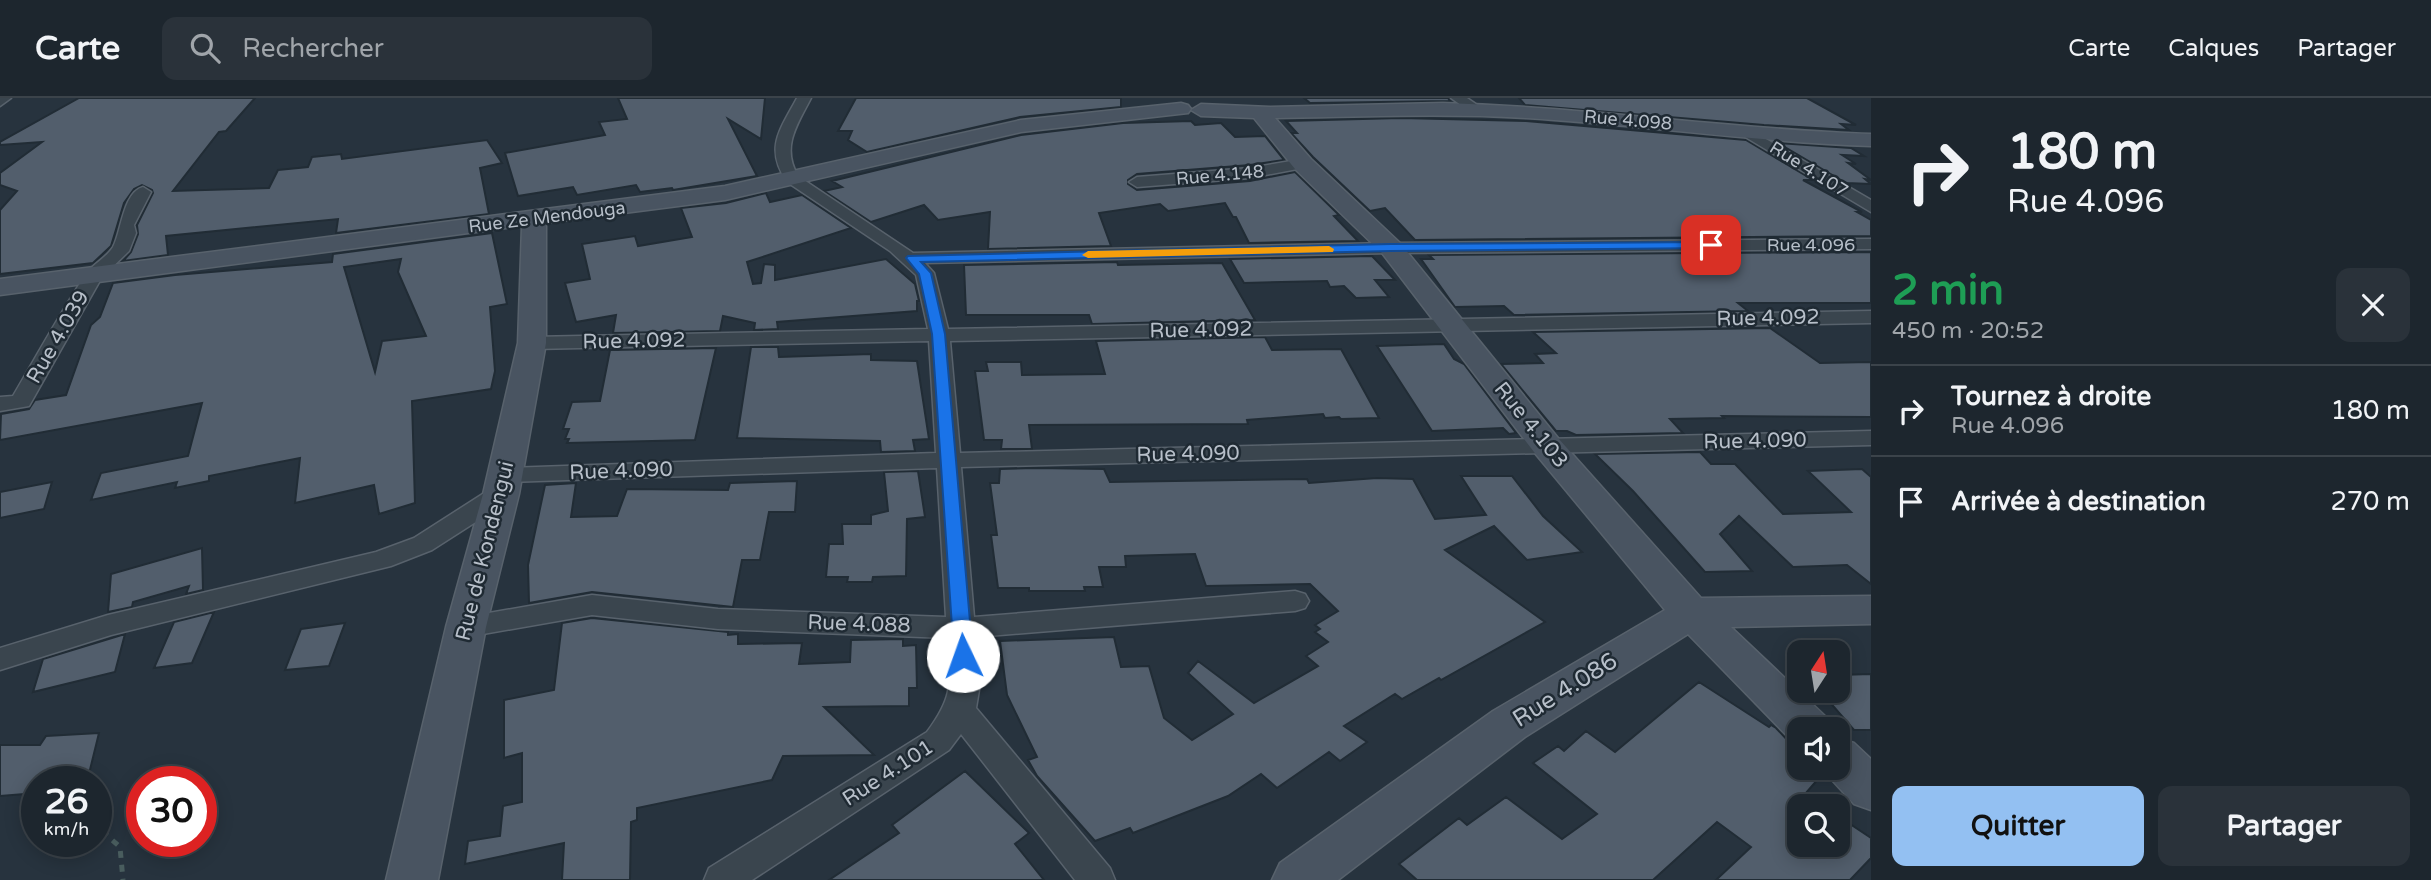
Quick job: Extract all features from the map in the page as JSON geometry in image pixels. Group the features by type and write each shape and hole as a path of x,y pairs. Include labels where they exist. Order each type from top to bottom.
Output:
{"main road":[{"name":"Rue Ze Mendouga","path":"0,287 725,193 978,134 1195,102"},
{"name":"Rue 4.098","path":"1195,102 1260,114 1476,109 1580,115 1747,132 1871,140"},
{"name":"Rue 4.103","path":"1260,114 1303,164 1391,248 1546,445 1691,613 1797,717"},
{"name":"Rue de Kondengui","path":"412,880 466,627 503,484 532,343 534,219"},
{"path":"1691,613 1871,610"},
{"name":"Rue 4.086","path":"1298,880 1509,724 1691,613"},
{"path":"1850,769 1871,790"}],"street":[{"path":"0,102 4,98"},
{"path":"792,179 781,164 779,153 804,98"},
{"path":"1458,98 1476,109"},
{"name":"Rue 4.107","path":"1747,132 1871,207"},
{"name":"Rue 4.148","path":"1137,182 1250,173 1303,164"},
{"name":"Rue 4.101","path":"722,880 938,741 960,711 965,684 939,334 925,273 912,258 792,179"},
{"name":"Rue 4.039","path":"10,403 95,274 120,251 127,225 143,192"},
{"name":"Rue 4.096","path":"912,258 1391,248 1871,244"},
{"name":"Rue 4.092","path":"532,343 1871,317"},
{"name":"Rue 4.090","path":"503,484 950,460 1871,438"},
{"path":"0,659 108,625 382,560 423,544 503,484"},
{"name":"Rue 4.088","path":"466,627 592,605 718,619 962,628 1296,601"},
{"path":"960,711 1097,880"}],"path":[{"path":"112,839 121,847 122,880"}],"building":[{"path":"79,98 255,98 226,131 219,132 173,191 269,188 278,170 308,167 312,157 341,154 342,159 487,140 502,163 480,168 489,214 336,233 338,219 166,236 168,255 123,261 131,252 138,234 137,225 153,193 142,185 134,189 124,203 111,246 93,263 0,274 0,210 17,191 0,185 0,173 42,142 0,145 0,142"},
{"path":"618,98 765,98 761,139 728,119 757,176 673,190 640,192 636,185 577,195 573,187 518,196 505,153 605,135 599,122 627,119"},
{"path":"856,98 1121,98 1121,107 1020,117 867,152 848,140 852,131 838,131"},
{"path":"1304,98 1448,98 1450,101 1310,103"},
{"path":"1519,98 1807,98 1856,125 1841,124 1849,130 1764,125 1525,105"},
{"path":"1401,118 1526,121 1746,140 1813,180 1803,180 1862,212 1857,212 1871,220 1871,236 1415,240 1385,208 1370,211 1313,157 1291,133 1297,133 1286,121"},
{"path":"1191,121 1195,125 1221,123 1235,137 1265,136 1284,160 1137,174 1128,180 1128,184 1137,190 1250,181 1295,172 1339,215 1334,216 1358,241 1249,243 1236,217 1233,217 1225,203 1168,211 1160,204 1099,213 1111,246 988,249 990,212 938,220 924,205 871,222 824,191 842,187 832,181 1021,135 1123,123"},
{"path":"1778,143 1851,148 1864,156 1842,155 1856,164 1848,163 1871,180 1865,179 1871,184 1846,183"},
{"path":"766,193 770,202 802,195 851,228 747,262 753,284 761,283 764,264 775,265 775,280 886,259 915,284 919,301 917,311 777,322 778,329 754,330 755,323 723,316 720,331 613,333 616,315 576,322 565,283 590,279 582,244 635,236 638,246 692,237 681,208 726,203"},
{"path":"492,233 507,304 490,307 495,371 491,389 412,401 415,503 379,514 374,485 295,503 300,458 209,476 209,481 175,488 177,482 91,500 101,473 188,456 202,403 0,440 1,414 29,409 35,400 66,395 91,325 100,317 113,283 332,262 333,254","holes":["401,259 398,272 426,336 382,341 375,372 344,267"]},
{"path":"1871,252 1871,303 1738,303 1748,311 1514,315 1504,306 1455,307 1421,259 1433,259 1429,255"},
{"path":"1372,256 1395,280 1375,280 1389,297 1356,298 1344,286 1330,287 1327,281 1244,283 1230,259"},
{"path":"1117,262 1118,265 1222,263 1255,320 1092,324 1089,315 966,315 964,265"},
{"path":"1770,328 1820,363 1871,362 1871,417 1722,416 1724,418 1670,419 1683,433 1576,435 1567,431 1556,431 1501,364 1543,363 1535,354 1556,353 1533,332"},
{"path":"1265,337 1272,350 1341,349 1379,418 1325,418 1323,414 1247,420 1248,424 1029,425 1032,449 1001,449 1002,440 984,440 975,371 988,371 986,362 1021,362 1022,375 1105,374 1096,341"},
{"path":"1444,344 1454,359 1464,364 1516,433 1509,434 1503,428 1432,431 1377,346"},
{"path":"751,347 778,347 779,357 871,354 871,360 917,361 929,439 913,440 915,451 881,452 880,441 737,438"},
{"path":"716,348 695,440 567,443 569,439 565,439 569,429 563,429 572,402 600,401 610,350"},
{"path":"1700,452 1711,464 1735,464 1783,514 1851,512 1808,471 1862,469 1871,477 1871,584 1847,565 1793,567 1739,516 1720,534 1752,571 1705,572 1633,491 1595,454"},
{"path":"1000,469 1104,469 1110,482 1307,479 1309,483 1377,478 1413,479 1435,519 1486,515 1461,476 1512,476 1543,516 1582,552 1527,560 1494,526 1445,550 1545,622 1402,699 1395,694 1344,726 1367,742 1340,761 1329,752 1277,788 1261,774 1228,796 1133,833 1130,828 1095,841 1037,776 1028,760 1037,757 1007,695 1000,641 1114,637 1121,667 1149,666 1164,718 1192,740 1233,714 1188,673 1198,661 1254,703 1318,666 1306,656 1328,642 1315,632 1320,629 1315,625 1338,611 1310,584 1206,586 1195,554 1125,556 1126,567 1099,567 1103,587 1084,587 1085,591 998,588 991,535 997,535 990,483 999,483"},
{"path":"918,471 925,517 907,519 906,576 873,577 872,582 847,582 848,577 826,577 829,544 843,544 842,524 871,524 871,515 888,511 884,472"},
{"path":"797,481 795,512 769,512 760,560 742,560 733,607 592,592 529,603 528,565 545,485 576,483 571,517 617,516 627,489 728,490 730,483"},
{"path":"52,482 44,509 0,518 0,492"},
{"path":"202,548 203,590 186,594 189,586 133,602 132,607 108,612 111,574"},
{"path":"214,612 192,663 154,668 174,622"},
{"path":"592,618 728,632 728,635 738,634 738,644 802,643 799,664 850,662 851,640 903,639 903,646 916,645 917,688 909,688 909,706 824,707 874,755 783,756 772,780 637,808 637,820 631,822 630,880 562,880 564,843 465,864 468,841 500,836 503,806 522,802 522,753 504,758 504,700 554,690 562,623"},
{"path":"345,623 329,666 285,670 301,629"},
{"path":"125,634 115,672 33,692 43,659"},
{"path":"1871,674 1871,730 1854,730 1850,725 1850,717 1843,717 1831,704 1850,704 1850,675"},
{"path":"1699,682 1769,727 1771,725 1776,728 1787,740 1787,780 1817,780 1807,794 1787,794 1787,857 1850,857 1850,824 1871,838 1871,858 1850,880 1716,880 1751,847 1717,822 1653,880 1417,880 1399,864 1459,818 1467,825 1506,797 1562,839 1597,814 1533,763 1558,746 1564,751 1586,731 1615,752"},
{"path":"99,733 91,766 21,766 21,794 0,796 0,745 40,745 46,736"},
{"path":"965,771 1029,833 1015,844 1044,880 829,880 899,833 892,825"}],"slow traffic":[{"path":"1088,255 1329,249"}],"route":[{"path":"963,656 939,334 925,273 912,258 1391,248 1711,245"}]}
